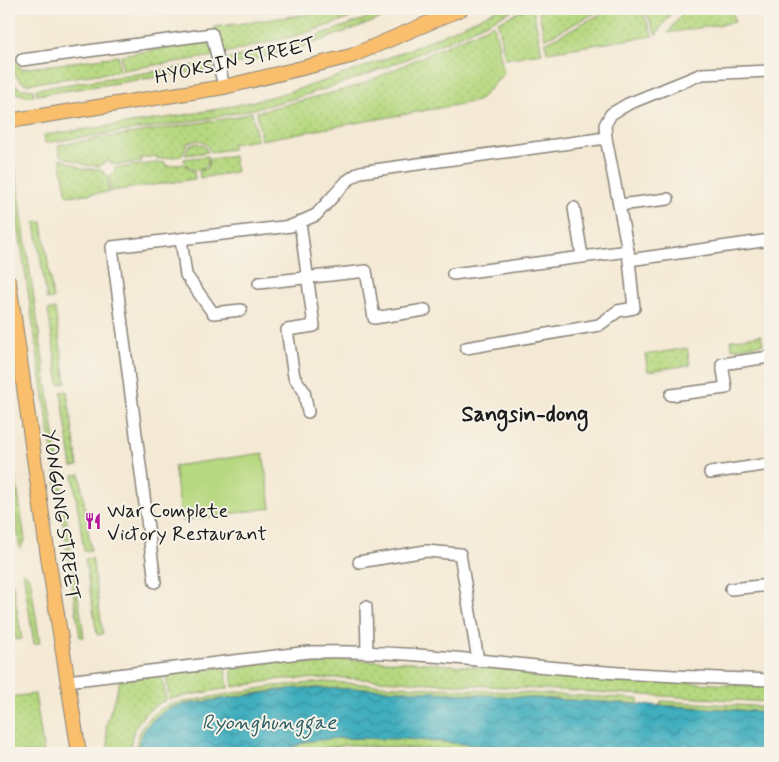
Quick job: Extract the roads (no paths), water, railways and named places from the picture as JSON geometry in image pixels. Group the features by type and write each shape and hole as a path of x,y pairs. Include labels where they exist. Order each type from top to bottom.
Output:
{"main road":[{"name":"HYOKSIN STREET","path":"9,121 224,87 351,56 462,9"},
{"name":"YONGUNG STREET","path":"9,282 79,753"}],"street":[{"path":"22,60 212,34 224,87"},
{"path":"466,348 599,325 618,311 634,308 628,256 606,138 605,125 611,114 628,104 702,74 770,70"},
{"path":"155,582 112,247 291,226 316,215 347,181 360,172 606,138"},
{"path":"619,205 668,199"},
{"path":"574,208 582,256"},
{"path":"300,222 314,326 287,330 294,377 304,391 308,412"},
{"path":"181,239 186,275 213,313 241,310"},
{"path":"453,274 582,256 628,256 770,240"},
{"path":"259,283 366,271 374,318 425,310"},
{"path":"671,395 726,388 722,364 770,357"},
{"path":"710,474 770,464"},
{"path":"359,562 426,551 460,554 478,660"},
{"path":"731,589 770,585"},
{"path":"366,607 367,652"},
{"path":"67,681 309,652 367,652 619,673 770,680"}],"water":[{"name":"Ryonghunggae","path":"297,688 382,689 770,712 770,753 623,753 487,746 408,739 339,738 308,741 278,753 138,753 141,737 149,724 154,718 175,706"}],"place":[{"name":"War Complete Victory Restaurant","path":"93,521"}],"district":[{"name":"Sangsin-dong","path":"525,413"}]}
